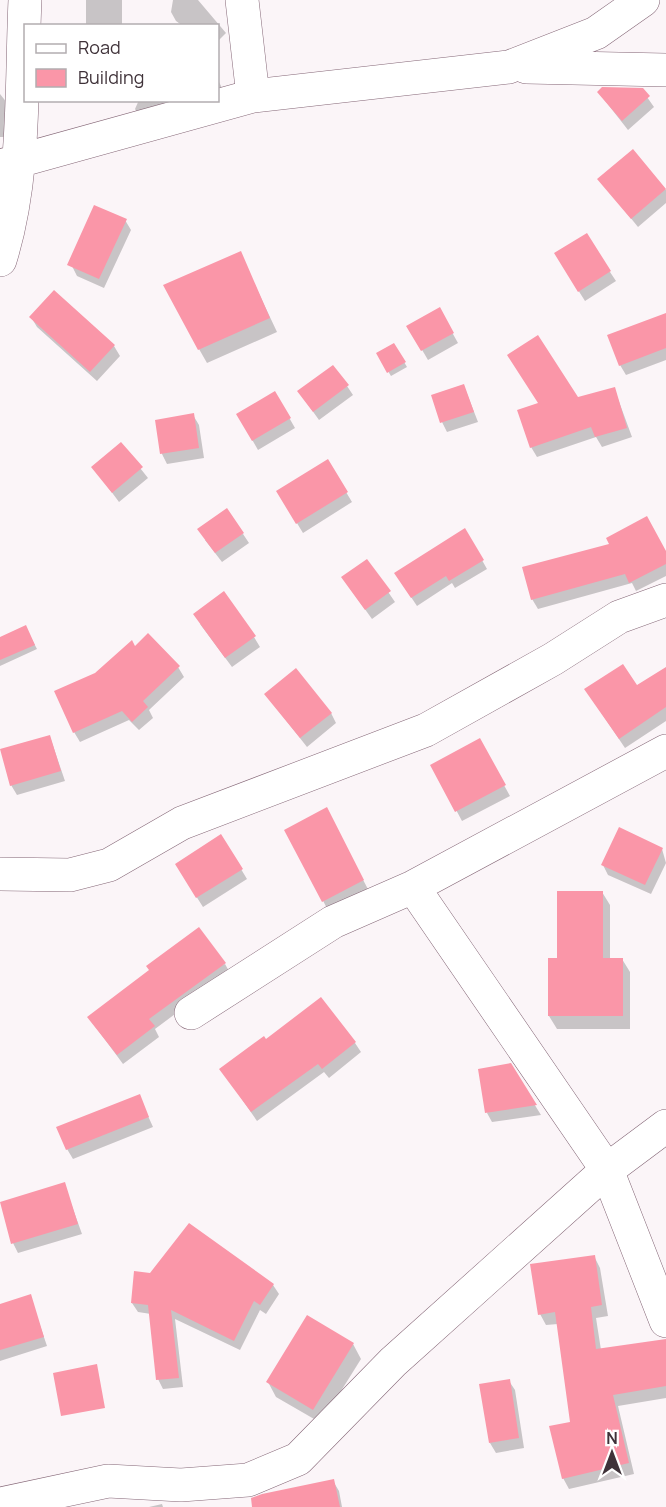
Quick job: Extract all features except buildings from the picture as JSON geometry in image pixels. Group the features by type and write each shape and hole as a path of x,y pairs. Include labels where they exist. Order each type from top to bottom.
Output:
{"street":[{"path":"0,260 12,224 9,164 25,0"},
{"path":"242,0 253,96"},
{"path":"509,67 596,33 643,0"},
{"path":"9,164 253,96 509,67 666,70"},
{"path":"0,874 70,875 109,865 182,824 426,729 553,659 619,617 666,600"},
{"path":"191,1013 333,922 413,887 666,751"},
{"path":"413,887 607,1170 666,1321"},
{"path":"0,1504 108,1481 181,1485 248,1480 298,1459 393,1362 607,1170 666,1126"}]}
